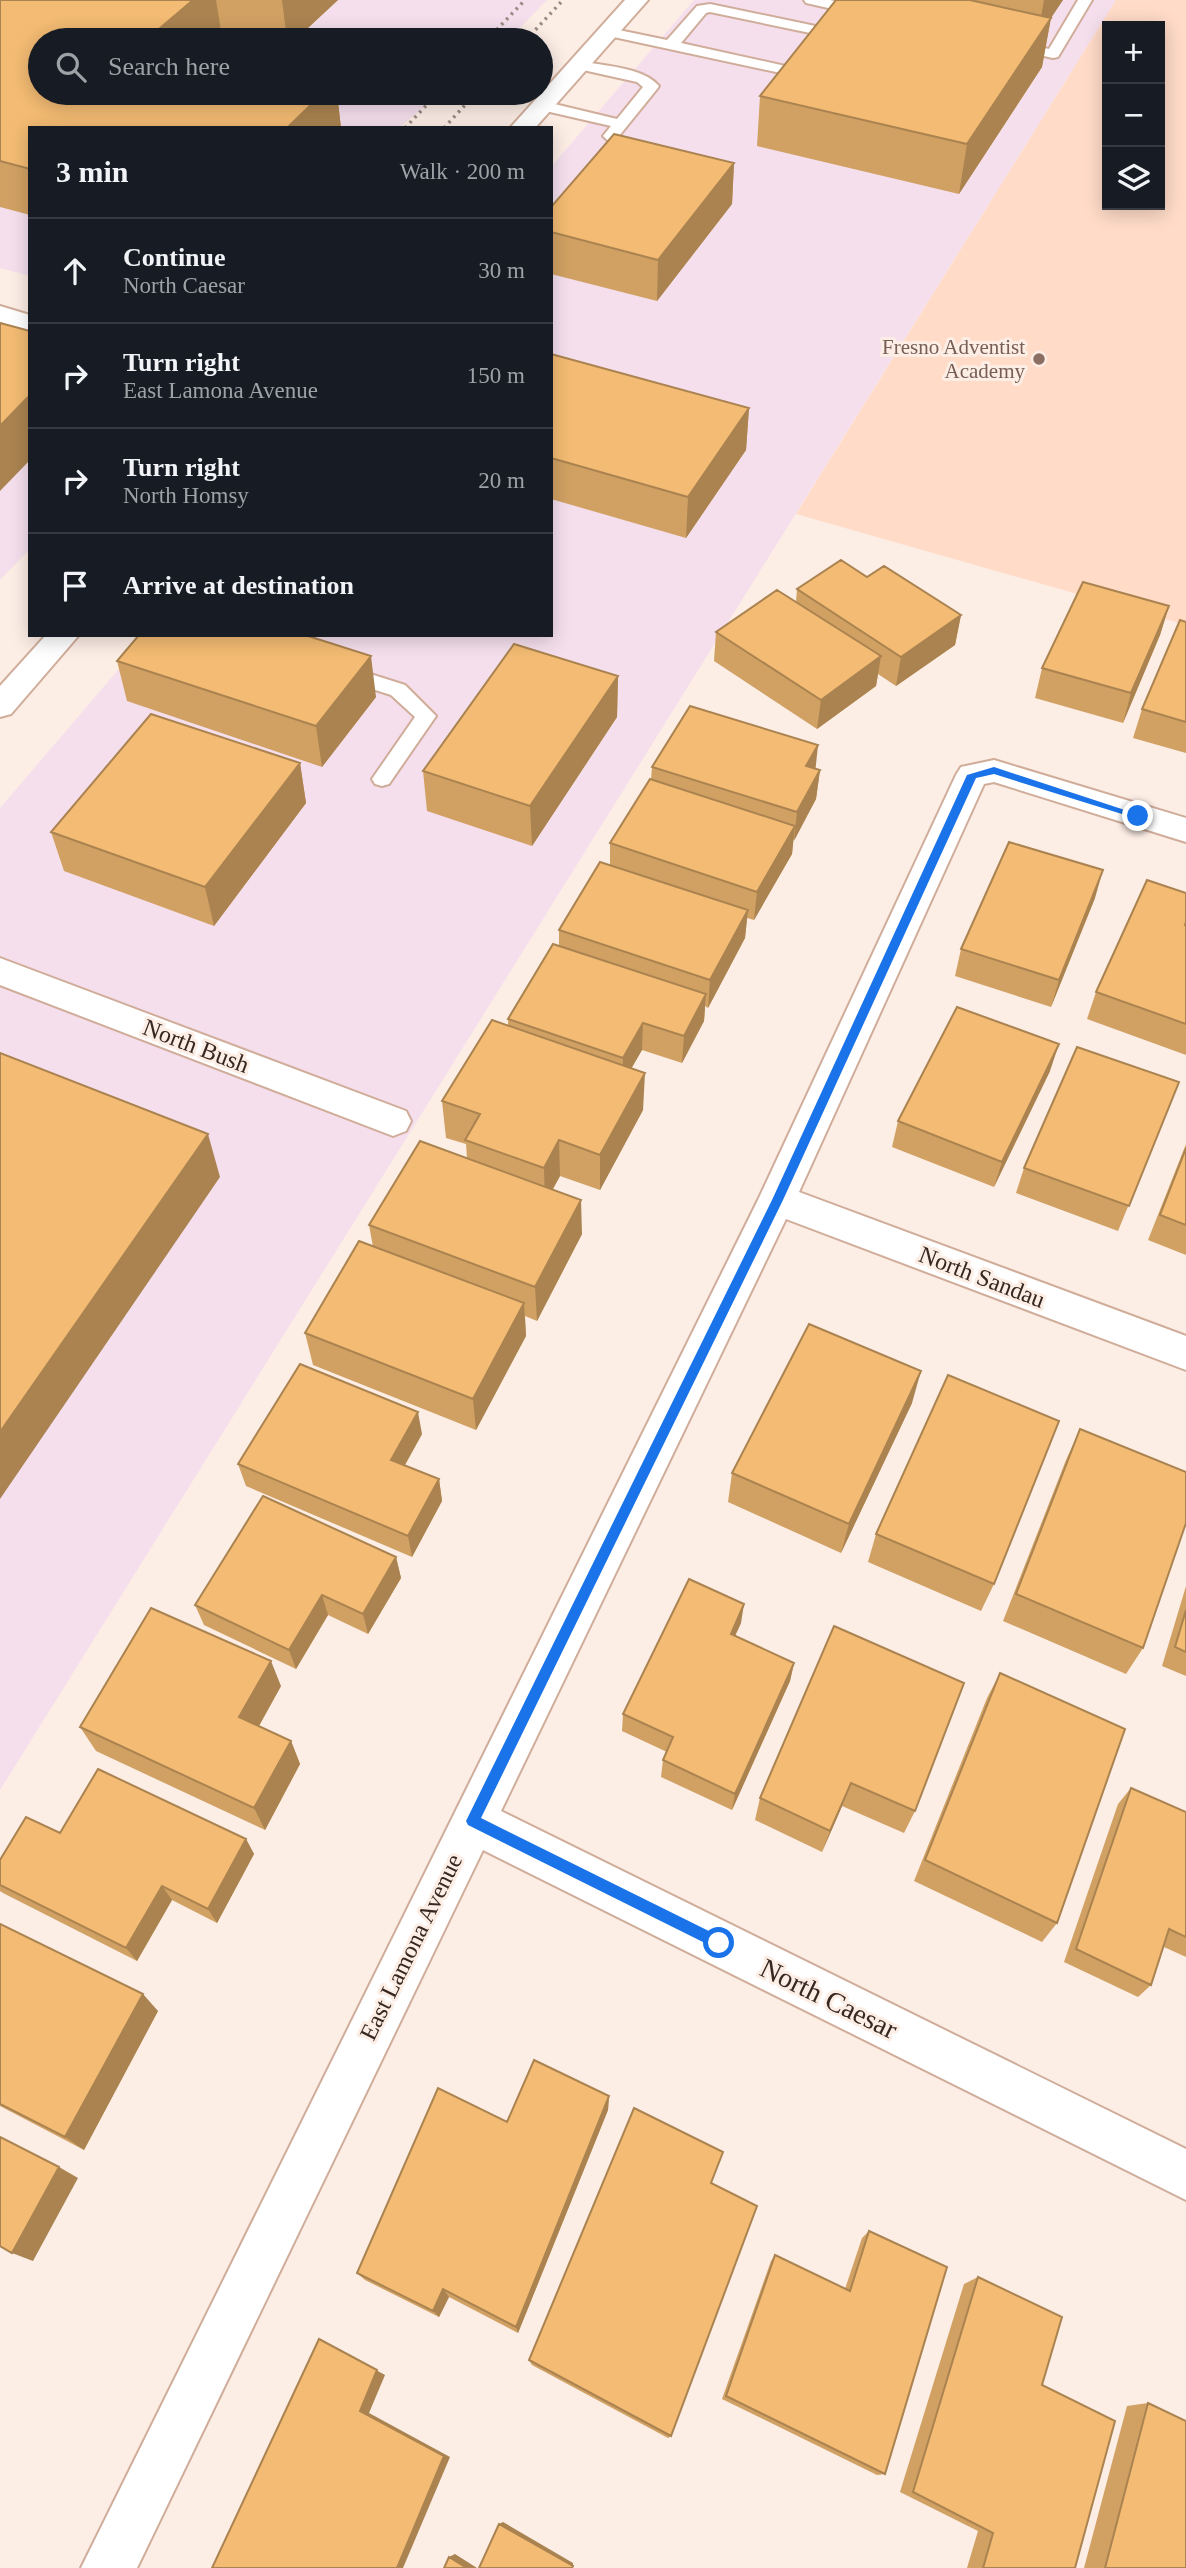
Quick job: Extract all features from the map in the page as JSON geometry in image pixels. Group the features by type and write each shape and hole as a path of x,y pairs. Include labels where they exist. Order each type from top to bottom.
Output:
{"street":[{"path":"553,94 637,0"},
{"path":"524,126 542,106"},
{"path":"0,314 28,322"},
{"path":"0,706 62,637"},
{"name":"East Lamona Avenue","path":"108,2568 777,1200 972,775 994,771 1186,830"},
{"name":"North Bush","path":"0,971 393,1121"},
{"name":"North Sandau","path":"777,1200 1186,1353"},
{"name":"North Caesar","path":"473,1821 1186,2175"}],"lane":[{"path":"811,0 878,15"},
{"path":"999,42 1053,54 1085,0"},
{"path":"609,32 790,71 800,69 826,36 820,32 710,8 702,9 671,45"},
{"path":"579,65 642,79 652,86 611,136 623,147 649,153"},
{"path":"542,106 620,124"},
{"path":"321,665 398,690 426,716 382,779"}],"shaded area":[{"path":"0,0 547,0 520,28 28,28 28,105 427,105 401,126 28,126 28,275 0,268"},
{"path":"694,0 1116,0 0,1790 0,808 146,637 553,637 553,165"},
{"name":"Fresno Adventist Academy","path":"1116,0 1186,0 1186,625 796,514 1102,22 1102,210 1165,210 1165,21 1103,21"},
{"path":"0,351 28,358 28,551 0,580"}],"building":[{"path":"0,0 193,0 160,28 28,28 28,105 311,105 289,126 28,126 28,168 0,161"},
{"path":"836,0 970,0 1051,18 967,144 760,96"},
{"path":"614,134 734,163 658,260 553,233 553,205"},
{"path":"0,323 28,330 28,397 0,426"},
{"path":"553,355 749,408 688,497 553,459"},
{"path":"841,560 867,577 884,566 961,615 901,657 797,589"},
{"path":"1083,582 1169,606 1131,693 1042,668"},
{"path":"777,590 881,656 821,700 716,632"},
{"path":"1180,620 1186,622 1186,722 1142,709"},
{"path":"137,637 311,637 371,656 316,726 117,661"},
{"path":"514,644 618,676 530,806 423,771"},
{"path":"690,706 818,745 806,766 820,770 797,812 652,767"},
{"path":"151,714 300,763 205,887 51,832"},
{"path":"650,779 795,826 757,892 610,843"},
{"path":"1009,842 1103,870 1059,980 961,949"},
{"path":"600,862 748,910 710,980 559,930"},
{"path":"1147,880 1186,893 1186,1024 1096,992"},
{"path":"553,944 706,994 684,1036 643,1023 623,1058 508,1019"},
{"path":"957,1007 1059,1044 1002,1162 898,1121"},
{"path":"492,1020 645,1073 600,1155 559,1140 544,1168 465,1140 480,1114 442,1101"},
{"path":"1077,1047 1179,1082 1129,1206 1024,1168"},
{"path":"0,1053 208,1134 0,1432"},
{"path":"420,1141 581,1200 535,1287 369,1225"},
{"path":"1186,1148 1186,1225 1160,1215"},
{"path":"359,1241 524,1303 473,1399 305,1333"},
{"path":"809,1324 921,1371 849,1524 732,1473"},
{"path":"300,1364 418,1412 391,1460 439,1479 408,1536 238,1464"},
{"path":"948,1375 1059,1421 994,1584 876,1534"},
{"path":"1080,1429 1186,1472 1186,1523 1143,1648 1016,1594"},
{"path":"263,1496 396,1557 363,1614 322,1595 289,1650 195,1605"},
{"path":"689,1579 744,1604 731,1634 794,1663 735,1794 663,1760 673,1737 623,1714"},
{"path":"151,1608 271,1661 239,1717 291,1741 254,1808 80,1727"},
{"path":"1186,1610 1186,1652 1175,1647"},
{"path":"834,1626 964,1683 915,1811 851,1783 830,1831 760,1798"},
{"path":"1000,1673 1125,1729 1057,1923 925,1860"},
{"path":"98,1769 246,1839 208,1909 162,1886 126,1948 0,1885 0,1860 26,1817 60,1833"},
{"path":"1131,1788 1186,1812 1186,1937 1169,1929 1151,1985 1076,1949"},
{"path":"0,1924 143,1994 65,2137 0,2104"},
{"path":"534,2060 609,2096 516,2327 443,2289 433,2311 357,2273 438,2088 507,2122"},
{"path":"634,2108 723,2152 711,2183 757,2206 671,2436 529,2360"},
{"path":"0,2137 59,2167 12,2253 0,2246"},
{"path":"869,2231 947,2267 885,2474 726,2396 775,2255 850,2291"},
{"path":"978,2277 1062,2317 1042,2385 1115,2421 1075,2568 983,2568 993,2533 913,2492"},
{"path":"319,2339 377,2370 360,2411 444,2456 397,2568 212,2568"},
{"path":"1148,2403 1186,2421 1186,2568 1105,2568"},
{"path":"499,2524 573,2566 572,2568 479,2568"},
{"path":"449,2557 467,2568 444,2568"}],"railway":[{"path":"498,28 525,0"},
{"path":"537,28 563,0"},
{"path":"407,126 427,105"},
{"path":"446,126 465,105"}],"place":[{"name":"Fresno Adventist Academy","path":"1039,359"}],"route":[{"path":"719,1943 473,1821 777,1200 972,775 994,771 1138,816"}]}
